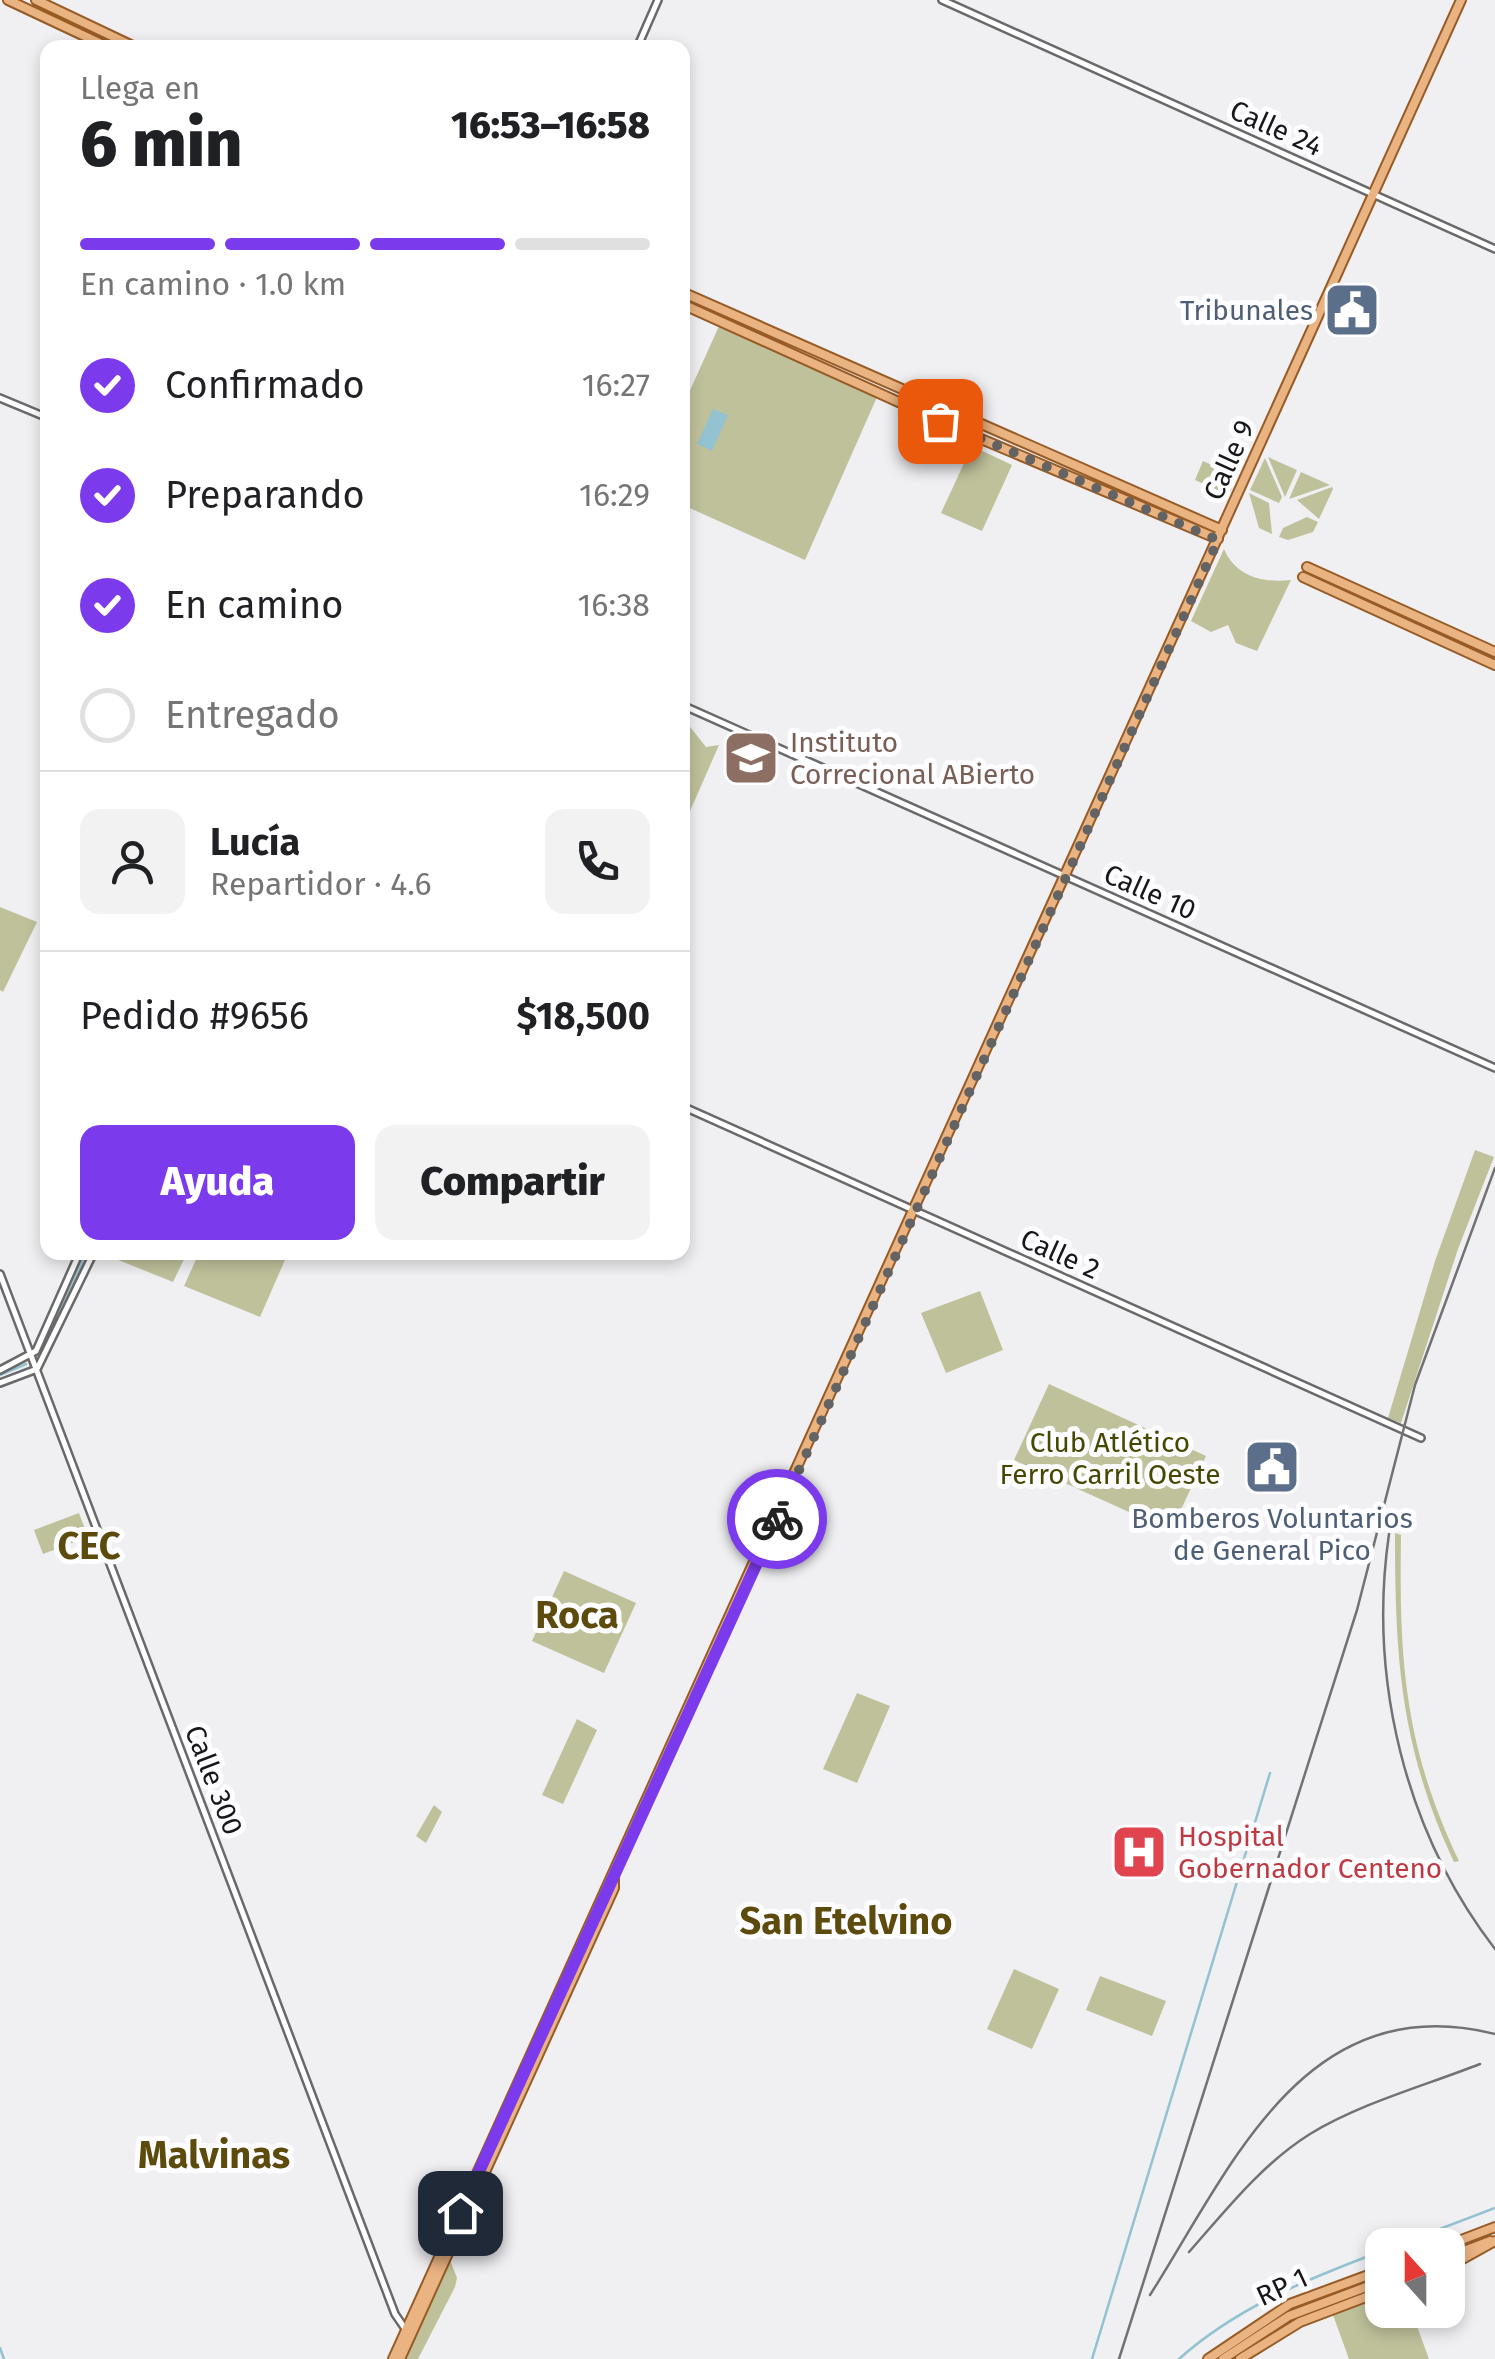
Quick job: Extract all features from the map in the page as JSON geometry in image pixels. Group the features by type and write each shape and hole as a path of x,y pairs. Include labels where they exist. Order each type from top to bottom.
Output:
{"main road":[{"path":"8,0 93,40"},
{"path":"36,0 120,40"},
{"name":"Calle 9","path":"397,2359 614,1888 614,1879 1461,0"},
{"path":"690,296 1220,535"},
{"path":"690,308 884,396 1220,535"},
{"path":"1495,652 1305,572 1495,665"},
{"path":"1465,2238 1495,2227"},
{"path":"1465,2251 1495,2240"},
{"path":"1465,2257 1495,2240"},
{"name":"RP 1","path":"1208,2359 1290,2304 1365,2276"},
{"name":"RP 1","path":"1223,2359 1289,2316 1365,2287"},
{"path":"1240,2359 1300,2322 1365,2297"}],"street":[{"path":"640,40 658,0"},
{"name":"Calle 24","path":"942,0 1495,249"},
{"path":"0,398 40,415"},
{"name":"Calle 10","path":"690,709 1495,1068"},
{"name":"Calle 2","path":"690,1110 1422,1438"},
{"path":"0,1370 32,1357 76,1260"},
{"path":"0,1383 36,1369 90,1260"},
{"name":"Calle 300","path":"0,1274 392,2301 409,2327"},
{"name":"Calle 300","path":"392,2301 409,2327"}],"green space":[{"path":"719,326 877,397 805,560 690,508 690,390"},
{"path":"972,446 1012,465 982,531 941,513"},
{"path":"1268,457 1297,470 1285,497"},
{"path":"1265,458 1282,497 1279,503 1250,490"},
{"path":"1203,461 1237,476 1229,495 1195,480"},
{"path":"1301,472 1330,485 1289,499"},
{"path":"1332,487 1319,519 1297,500"},
{"path":"1249,493 1269,503 1272,534 1259,528"},
{"path":"1307,517 1318,522 1313,532 1288,540 1279,537 1283,528"},
{"path":"1224,549 1243,572 1270,580 1291,580 1257,651 1236,643 1228,625 1211,632 1191,621"},
{"path":"690,727 706,747 719,745 690,811"},
{"path":"0,907 37,922 3,992 0,990"},
{"path":"1475,1150 1494,1157 1458,1249 1401,1423 1388,1418 1435,1261"},
{"path":"118,1260 184,1260 173,1282"},
{"path":"195,1260 285,1260 260,1317 184,1286"},
{"path":"980,1291 1003,1350 946,1373 921,1313"},
{"name":"Club Atlético Ferro Carril Oeste","path":"1049,1384 1206,1456 1171,1531 1014,1460"},
{"path":"79,1513 88,1537 43,1554 34,1530"},
{"path":"1395,1533 1401,1535 1401,1622 1409,1701 1426,1779 1459,1861 1454,1862 1422,1780 1404,1701"},
{"path":"564,1571 636,1603 604,1673 532,1641"},
{"path":"857,1693 890,1706 857,1783 823,1769"},
{"path":"577,1719 597,1730 563,1804 542,1795"},
{"path":"434,1805 442,1812 426,1843 416,1836"},
{"path":"1014,1969 1059,1989 1032,2049 987,2029"},
{"path":"1100,1976 1166,2001 1152,2036 1086,2010"},
{"path":"450,2260 457,2278 455,2287 418,2359 404,2359"},
{"path":"1365,2303 1365,2328 1418,2328 1429,2359 1349,2359 1333,2315"}],"water":[{"path":"713,409 728,415 712,451 697,444"}],"waterway":[{"path":"42,1352 83,1260"},
{"path":"0,1375 26,1364"},
{"path":"1092,2359 1270,1773"},
{"path":"1443,2228 1495,2208"},
{"path":"1179,2359 1250,2309 1365,2258"},
{"path":"0,2348 4,2359"}],"railway":[{"path":"1119,2359 1357,1610 1415,1385 1495,1168"},
{"path":"1389,1534 1384,1644 1400,1752 1416,1805 1438,1855 1464,1904 1495,1949"},
{"path":"1150,2295 1245,2143 1282,2098 1324,2062 1372,2037 1429,2026 1495,2034"},
{"path":"1189,2252 1260,2173 1310,2134 1371,2104 1480,2064"}],"way so far":[{"path":"777,1519 1218,540 940,421"}],"place":[{"name":"Tribunales","path":"1352,310"},
{"name":"Instituto Correcional ABierto","path":"751,758"},
{"name":"Bomberos Voluntarios de General Pico","path":"1272,1467"},
{"name":"Hospital Gobernador Centeno","path":"1139,1852"}],"district":[{"name":"CEC","path":"89,1546"},
{"name":"Roca","path":"577,1615"},
{"name":"San Etelvino","path":"846,1921"},
{"name":"Malvinas","path":"214,2155"}],"route":[{"path":"460,2213 777,1519"}]}
